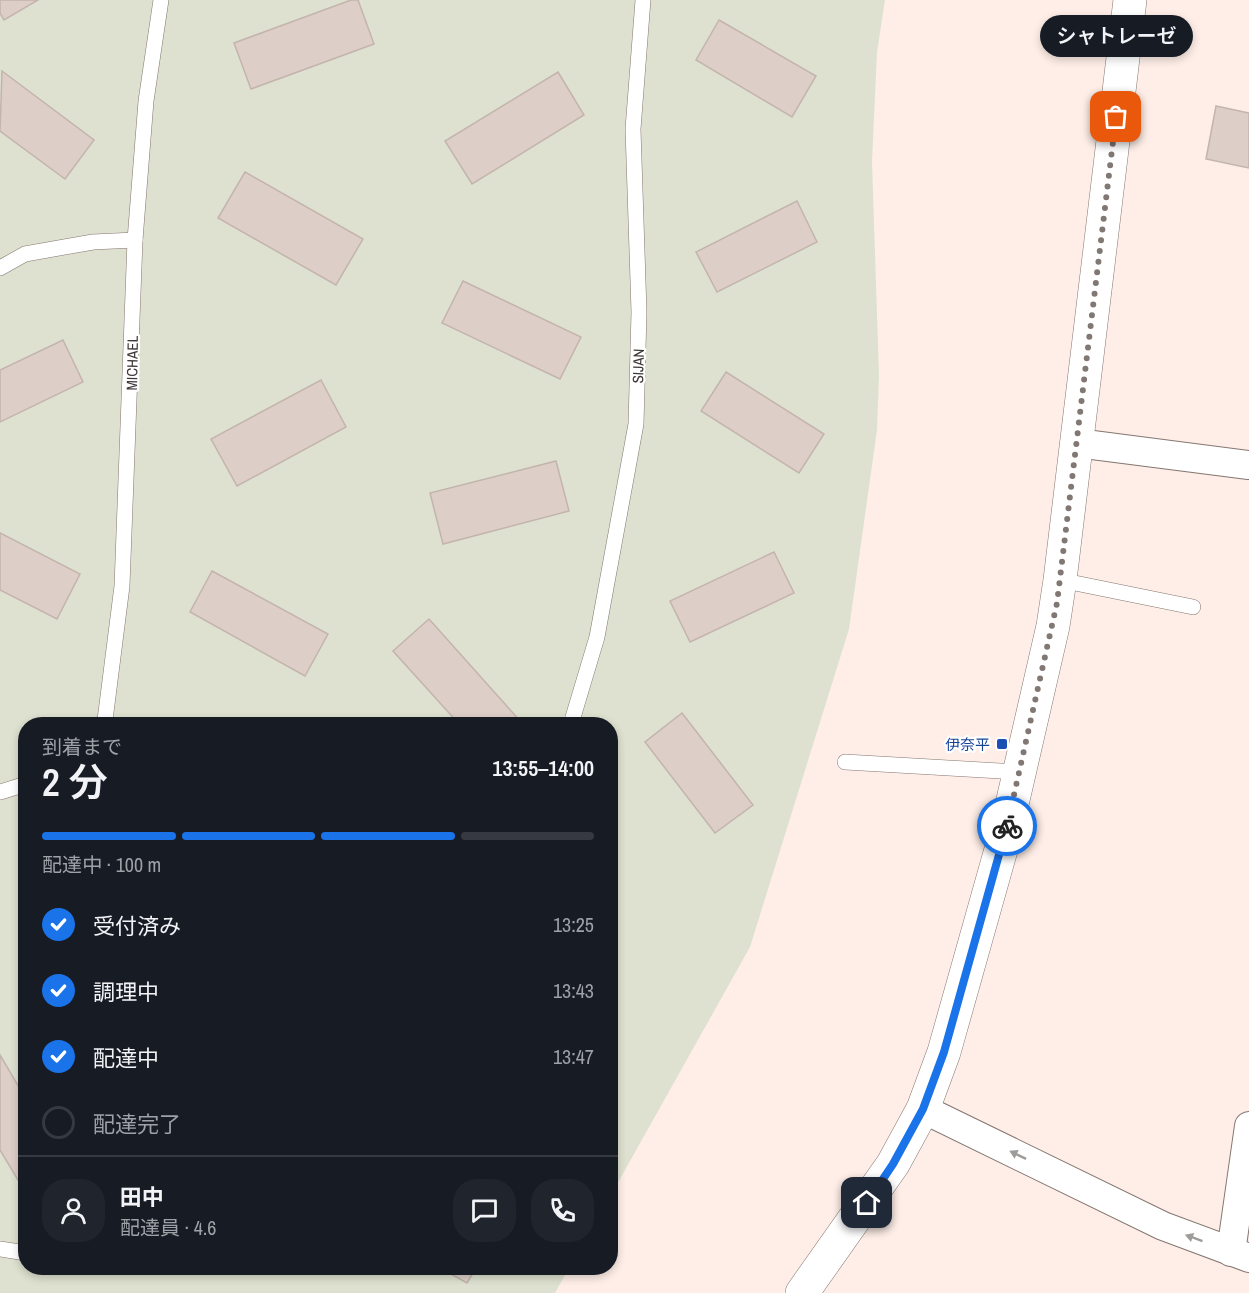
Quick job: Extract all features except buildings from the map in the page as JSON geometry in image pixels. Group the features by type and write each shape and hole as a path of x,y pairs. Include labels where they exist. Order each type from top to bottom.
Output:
{"street":[{"path":"802,1293 893,1164 923,1109 944,1052 1004,839 1053,626 1060,580 1130,0"},
{"path":"1077,443 1249,465"},
{"path":"923,1109 1163,1226 1240,1255 1249,1126"}],"lane":[{"name":"MICHAEL","path":"105,717 122,586 135,240 146,101 161,0"},
{"name":"SIJAN","path":"573,717 597,637 636,424 639,312 633,129 643,0"},
{"path":"0,268 25,254 93,242 135,240"},
{"path":"1060,580 1193,607"},
{"path":"846,762 1018,772"},
{"path":"0,792 18,786"},
{"path":"0,1249 18,1251"}],"green space":[{"path":"0,0 885,0 877,52 872,161 879,376 877,430 849,629 750,947 618,1183 618,717 18,717 18,1275 565,1275 555,1293 0,1293"}],"way so far":[{"path":"1007,826 1057,603 1116,117"}],"place":[{"name":"シャトレーゼ","path":"1116,117"},
{"name":"伊奈平","path":"1002,744"}],"route":[{"path":"867,1203 893,1164 923,1109 944,1052 1007,826"}]}
